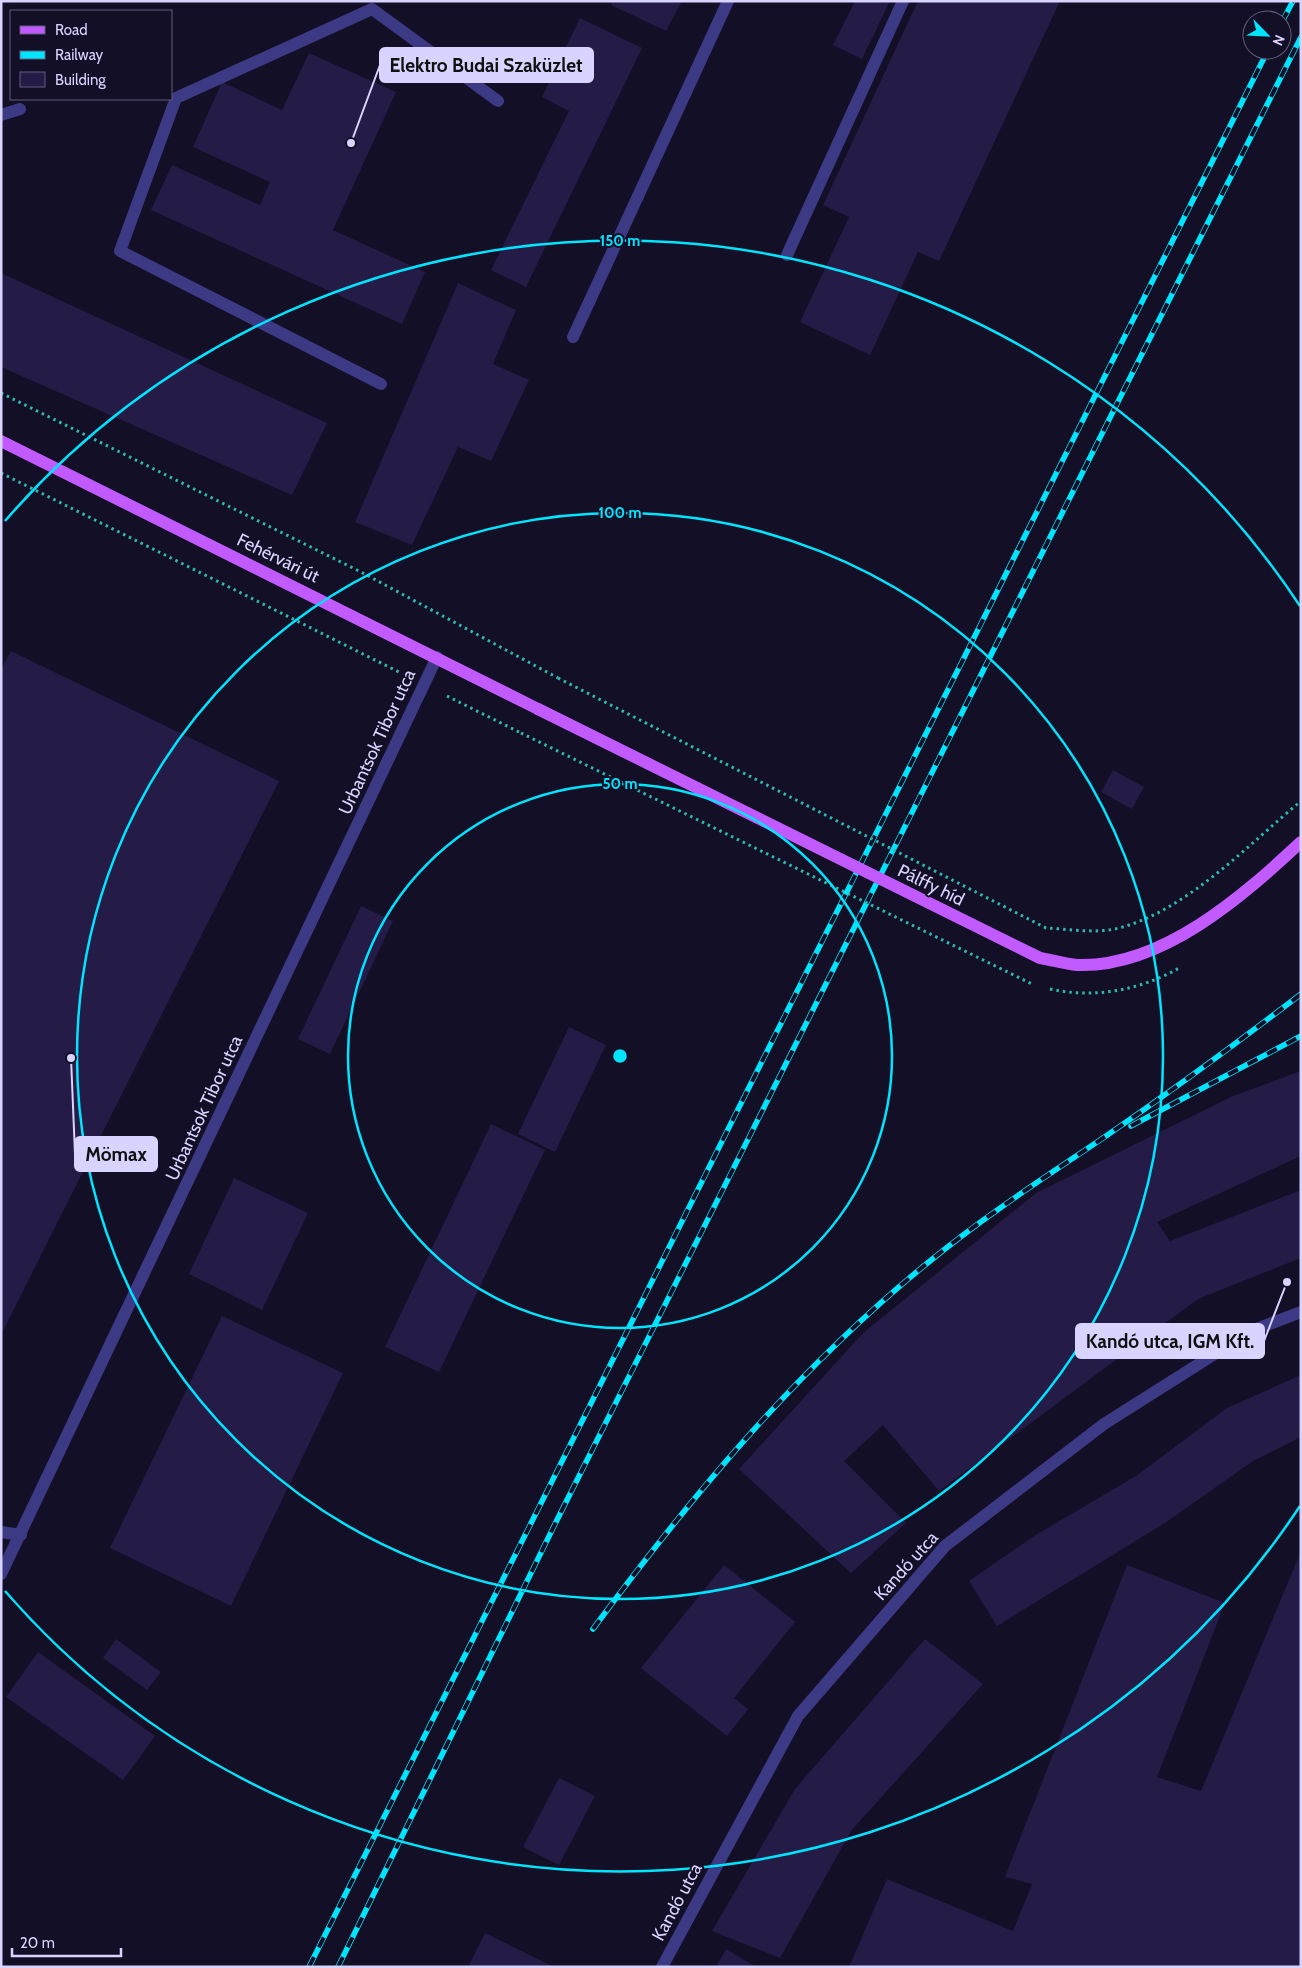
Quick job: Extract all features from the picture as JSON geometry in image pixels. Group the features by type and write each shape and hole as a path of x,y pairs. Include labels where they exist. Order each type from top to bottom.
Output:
{"main road":[{"name":"Fehérvári út","path":"1,441 438,657 538,709"},
{"name":"Pálffy híd","path":"538,709 1040,958 1086,964 1114,962 1154,950 1196,928 1278,863 1301,842"}],"street":[{"path":"573,337 728,1"},
{"path":"787,255 903,1"},
{"path":"381,384 120,251 176,98 373,5 498,101"},
{"path":"1,115 20,109"},
{"name":"Urbantsok Tibor utca","path":"1,1574 438,657"},
{"name":"Kandó utca","path":"662,1967 798,1716 945,1546 1104,1424 1251,1330 1301,1312"},
{"path":"1,1532 21,1535"}],"path":[{"path":"1,393 361,572 558,678 1046,928 1117,929 1154,916 1192,892 1301,801"},
{"path":"1,473 521,733"}],"building":[{"path":"612,1 682,1 666,31 611,5"},
{"path":"855,1 890,1 862,59 833,45"},
{"path":"918,1 1060,1 939,261 918,252 870,355 800,322 849,217 823,205"},
{"path":"580,18 642,48 526,287 491,270 569,111 542,97"},
{"path":"309,53 396,92 333,230 425,272 402,324 151,210 172,165 260,205 270,182 193,147 222,82 282,110"},
{"path":"1,273 327,423 292,495 1,367"},
{"path":"458,283 516,310 493,364 529,380 491,461 458,447 412,545 355,522"},
{"path":"11,651 279,781 1,1335 1,669"},
{"path":"1113,770 1144,787 1132,809 1101,792"},
{"path":"361,906 393,921 330,1054 298,1039"},
{"path":"569,1027 606,1045 555,1152 518,1134"},
{"path":"1301,1071 1301,1156 1157,1222 1170,1241 1301,1190 1301,1258 1198,1299 939,1491 883,1425 844,1461 906,1523 851,1573 739,1469 863,1333 1036,1193 1233,1096"},
{"path":"491,1124 545,1150 439,1372 385,1347"},
{"path":"234,1178 308,1213 262,1310 189,1274"},
{"path":"222,1316 343,1373 231,1606 110,1548"},
{"path":"1301,1375 1301,1437 1253,1461 1165,1523 997,1626 969,1581 1034,1536 1136,1476 1227,1408"},
{"path":"1301,1551 1301,1967 849,1967 887,1879 1013,1931 1032,1884 1005,1877 1127,1565 1225,1603 1157,1777 1201,1791"},
{"path":"724,1565 795,1622 734,1698 748,1709 727,1736 641,1668"},
{"path":"116,1639 161,1672 147,1690 103,1658"},
{"path":"925,1639 983,1684 851,1831 780,1958 712,1931 795,1789"},
{"path":"38,1652 155,1736 123,1780 6,1697"},
{"path":"559,1778 595,1796 559,1865 523,1847"},
{"path":"485,1933 554,1967 468,1967"},
{"path":"726,1949 756,1967 716,1967"}],"railway":[{"path":"1288,10 1293,1"},
{"path":"338,1967 556,1522 1301,37"},
{"path":"309,1967 1263,60"},
{"path":"593,1629 669,1530 750,1434 792,1388 882,1301 973,1228 1156,1101 1301,994"},
{"path":"1131,1126 1301,1036"}],"place":[{"name":"Elektro Budai Szaküzlet","path":"351,143"},
{"name":"Mömax","path":"71,1058"},
{"name":"Kandó utca, IGM Kft.","path":"1287,1282"}]}
